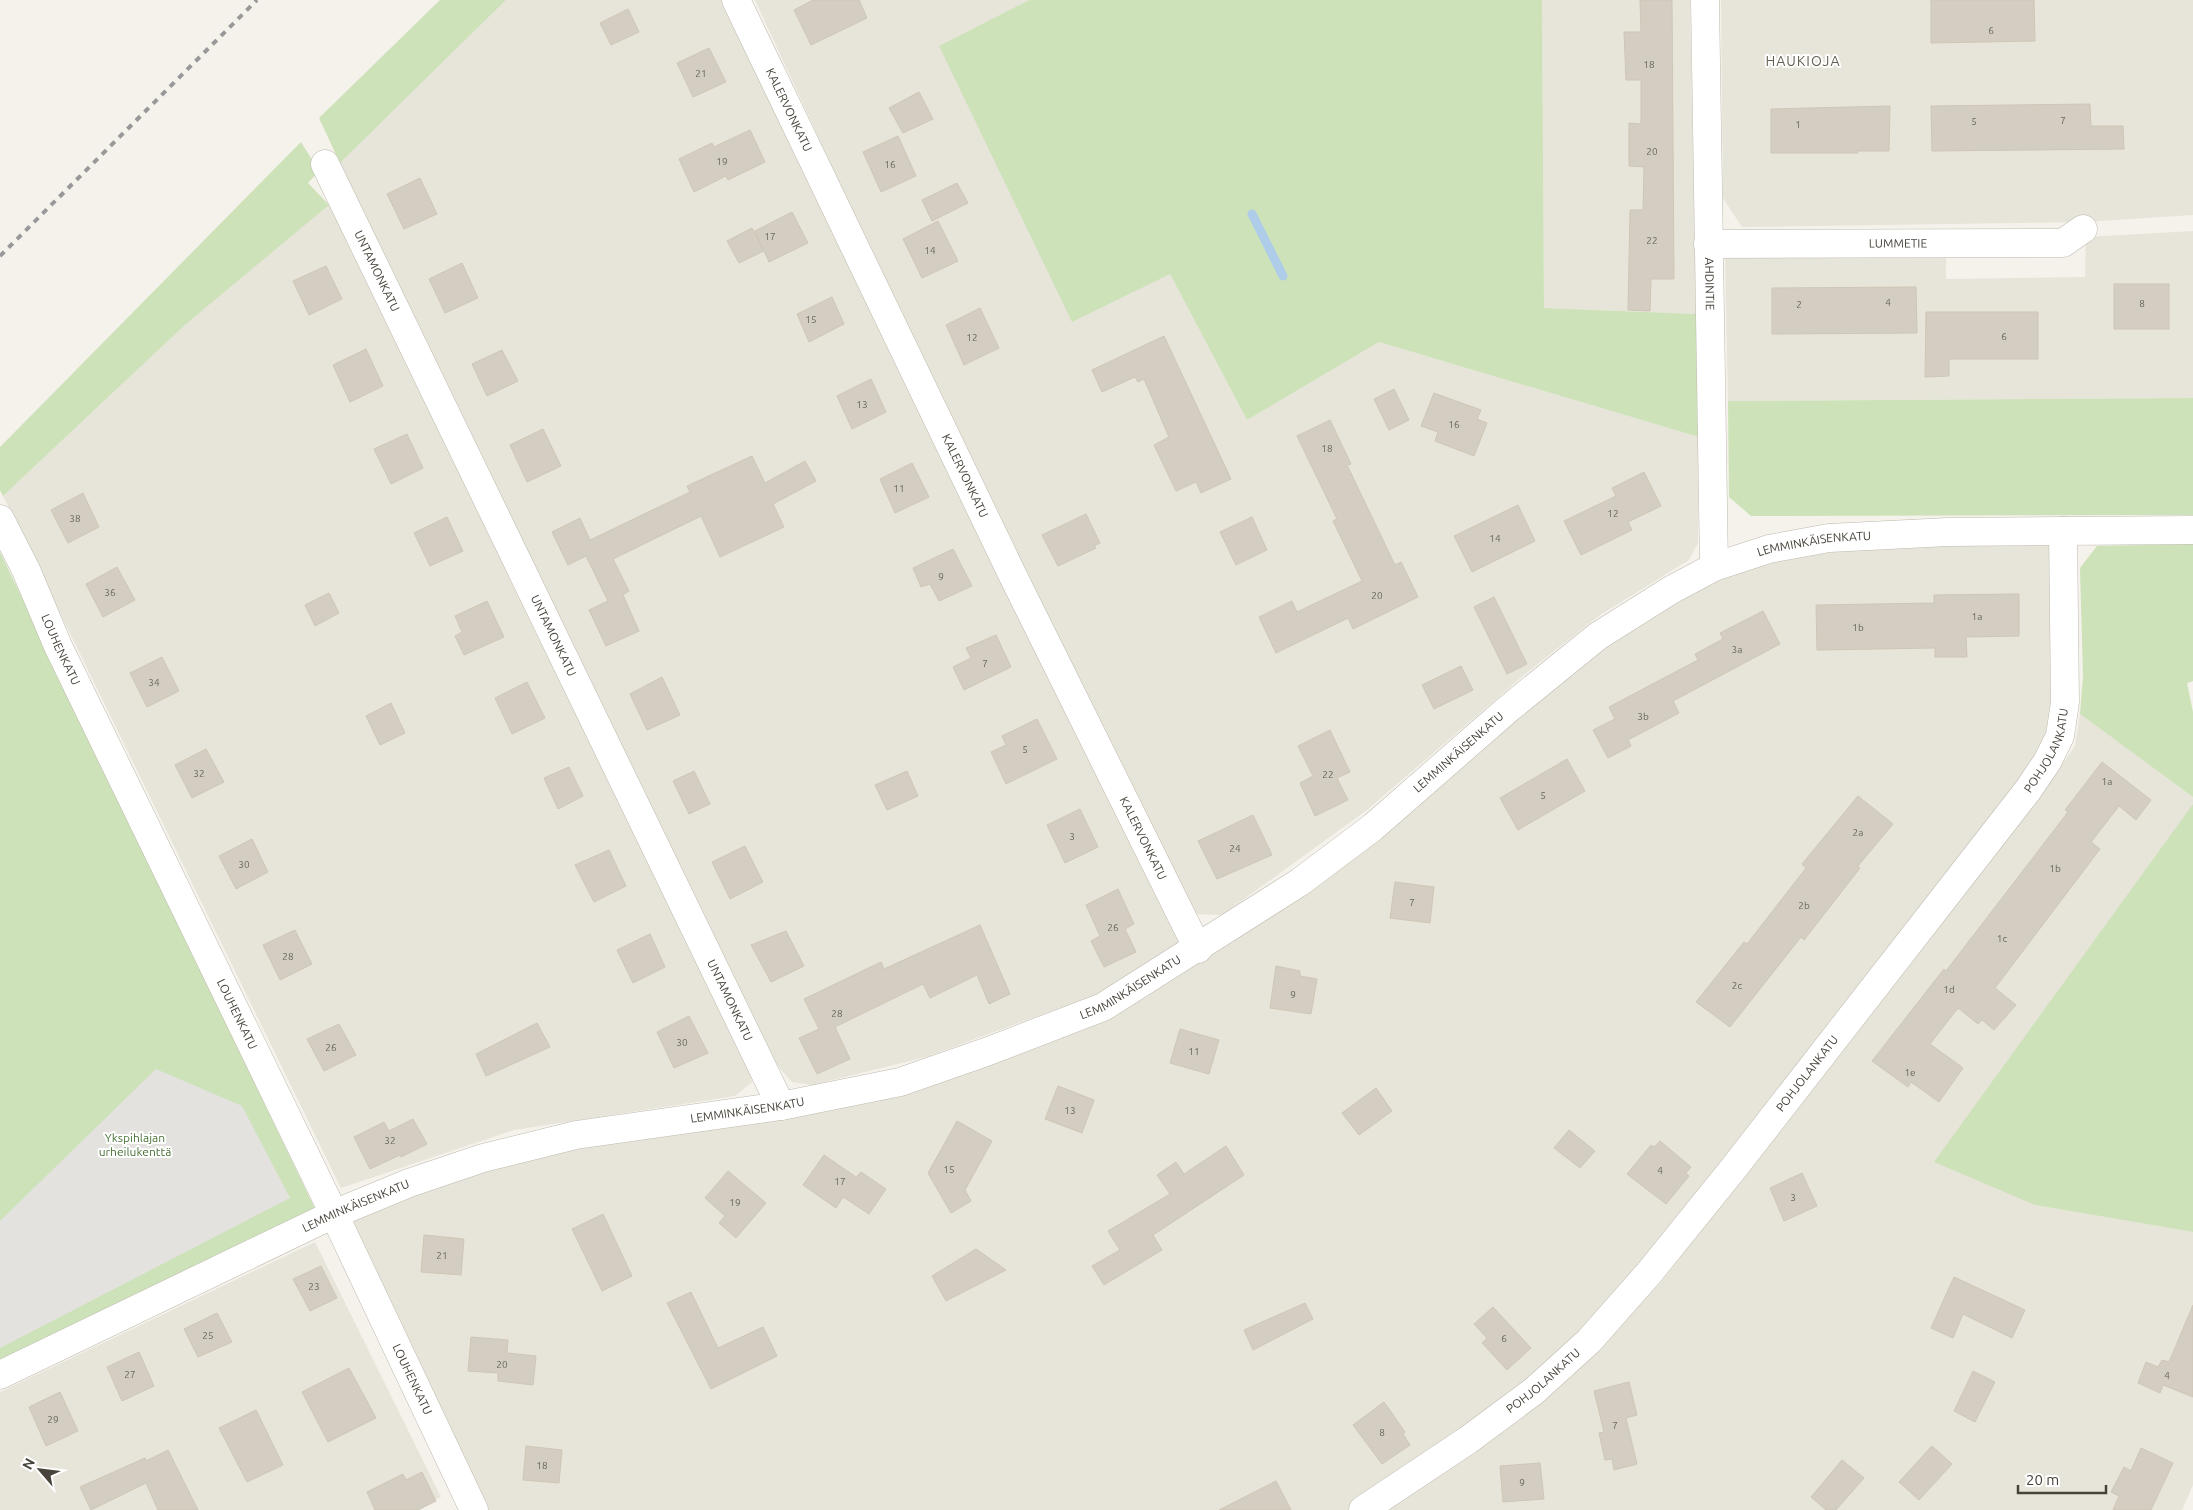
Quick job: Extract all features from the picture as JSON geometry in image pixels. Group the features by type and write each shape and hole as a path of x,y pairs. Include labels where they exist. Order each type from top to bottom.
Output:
{"street":[{"name":"KALERVONKATU","path":"736,0 1013,576 1198,949"},
{"name":"AHDINTIE","path":"1705,0 1714,567"},
{"name":"UNTAMONKATU","path":"325,164 781,1106"},
{"name":"LUMMETIE","path":"1708,244 2063,243 2083,229"},
{"name":"LOUHENKATU","path":"0,519 26,570 58,646 334,1214 466,1508"},
{"name":"LEMMINKÄISENKATU","path":"0,1375 334,1214 409,1184 483,1158 576,1135 781,1106 900,1082 986,1052 1103,1007 1198,949 1300,882 1373,827 1508,709 1598,636 1670,590 1714,567 1769,549 1829,538 1948,532 2193,530"},
{"name":"POHJOLANKATU","path":"1363,1510 1468,1440 1519,1402 1589,1341 1649,1273 1733,1169 2028,790 2047,762 2060,736 2066,702 2064,532"}],"shaded area":[{"path":"506,0 723,0 1028,638 1180,945 1098,994 926,1057 812,1085 792,1082 775,1063 340,163"},
{"path":"755,0 1029,0 939,46 1170,274 1247,420 1379,342 1699,437 1698,543 1689,560 1600,615 1524,675 1367,810 1222,915 1194,914 1144,818 853,212"},
{"path":"1542,0 1690,0 1696,314 1544,308"},
{"path":"1721,0 2193,0 2193,215 2083,222 1742,227 1723,198"},
{"path":"329,205 392,327 749,1068 752,1082 735,1096 514,1130 341,1188 3,496 186,324"},
{"path":"2193,231 2193,398 1728,401 1725,255 1946,258 1946,279 2085,277 2086,237"},
{"path":"2063,531 2060,736 1589,1341 1363,1510 474,1510 334,1214 409,1183 986,1052 1198,949 1569,659 1769,549"},
{"path":"2080,714 2193,797 2193,804 2035,1205 2193,1232 2193,1485 2182,1510 1383,1510 1539,1404 1594,1352 1661,1282 1911,964 2054,776 2075,746"},
{"path":"156,1069 242,1106 290,1198 0,1348 0,1221"},
{"path":"315,1242 441,1497 414,1510 0,1510 0,1392"}],"green space":[{"path":"440,0 506,0 340,163 319,118"},
{"path":"1029,0 1542,0 1544,308 1696,314 1699,437 1379,342 1247,420 1170,274 1072,322 939,46"},
{"path":"301,142 319,171 308,183 329,205 186,324 3,496 0,490 0,447"},
{"path":"2193,398 2193,515 1751,516 1729,497 1728,401"},
{"path":"2193,544 2193,681 2187,683 2193,712 2193,797 2080,714 2083,676 2080,568 2097,546"},
{"name":"Ykspihlajan urheilukenttä","path":"0,552 315,1209 0,1360"},
{"path":"2193,804 2193,1232 2035,1205 1934,1162"}],"building":[{"path":"813,0 859,0 867,18 811,45 794,10"},
{"path":"1640,0 1672,0 1674,279 1651,279 1650,311 1628,310 1630,210 1643,210 1644,167 1629,166 1629,123 1641,124 1641,80 1626,80 1624,32 1641,32"},
{"path":"1931,0 2034,0 2035,41 1931,43"},
{"path":"628,9 639,32 611,45 600,23"},
{"path":"709,48 726,82 693,97 677,63"},
{"path":"919,92 933,119 903,133 889,108"},
{"path":"2090,104 2091,126 2123,126 2124,149 1932,151 1931,106"},
{"path":"1890,106 1889,151 1771,153 1771,109"},
{"path":"750,130 765,162 728,180 726,176 694,192 679,159 712,143 714,147"},
{"path":"898,136 916,176 881,192 863,152"},
{"path":"420,178 437,214 404,229 387,194"},
{"path":"957,183 968,203 932,221 922,200"},
{"path":"792,212 808,243 769,262 764,251 739,263 727,241 752,228 763,249 755,231"},
{"path":"938,221 958,261 922,278 903,239"},
{"path":"462,263 478,298 445,313 429,279"},
{"path":"326,266 342,299 309,315 293,281"},
{"path":"2114,284 2169,284 2169,329 2114,329"},
{"path":"1916,287 1917,333 1772,334 1772,288"},
{"path":"832,297 844,324 809,342 797,314"},
{"path":"980,308 999,348 964,365 946,325"},
{"path":"1926,312 2038,312 2038,359 1949,359 1949,376 1925,377"},
{"path":"1164,336 1231,479 1201,493 1196,482 1176,491 1154,445 1169,437 1144,379 1138,382 1135,377 1102,392 1092,370"},
{"path":"366,349 383,386 350,402 333,365"},
{"path":"502,350 518,381 487,396 472,364"},
{"path":"871,379 886,412 852,429 837,396"},
{"path":"1394,389 1409,420 1389,430 1374,399"},
{"path":"1434,393 1481,410 1477,419 1487,423 1474,456 1435,441 1438,432 1421,426"},
{"path":"1330,420 1351,464 1347,465 1395,565 1401,562 1418,597 1353,629 1348,618 1276,653 1259,617 1292,601 1297,612 1362,581 1333,521 1337,519 1297,436"},
{"path":"543,429 561,466 527,482 510,445"},
{"path":"407,434 423,468 391,484 374,449"},
{"path":"752,456 765,483 805,461 816,481 773,504 784,527 720,557 701,516 613,559 629,591 623,595 639,631 606,646 589,610 608,601 586,556 568,565 552,532 580,518 590,540 690,492 687,486"},
{"path":"912,463 929,497 895,513 880,479"},
{"path":"1644,472 1661,506 1628,522 1632,530 1581,555 1564,521 1616,496 1612,488"},
{"path":"83,493 99,527 68,543 51,510"},
{"path":"1518,505 1535,541 1472,572 1454,536"},
{"path":"1086,514 1100,543 1094,546 1096,548 1058,566 1042,535"},
{"path":"447,517 463,551 430,566 414,533"},
{"path":"1252,517 1267,550 1236,565 1220,532"},
{"path":"953,549 972,586 939,601 930,584 921,587 913,568"},
{"path":"117,567 135,600 103,617 86,584"},
{"path":"329,593 339,613 315,626 305,605"},
{"path":"2019,594 2019,636 1966,637 1967,657 1935,657 1935,648 1817,650 1816,605 1934,603 1934,595"},
{"path":"1494,597 1527,664 1507,674 1474,607"},
{"path":"487,601 504,637 464,655 455,636 462,632 455,616"},
{"path":"1763,611 1780,644 1673,701 1679,713 1628,740 1631,746 1608,758 1593,730 1615,719 1609,707 1698,660 1695,654 1723,639 1720,633"},
{"path":"996,635 1011,667 964,690 953,667 971,658 966,648"},
{"path":"162,657 179,691 147,707 130,673"},
{"path":"1461,666 1473,690 1434,709 1422,685"},
{"path":"662,677 680,715 647,730 630,694"},
{"path":"527,682 545,718 512,734 495,698"},
{"path":"391,703 405,733 380,745 366,716"},
{"path":"1037,719 1057,759 1006,784 991,752 1006,745 1002,736"},
{"path":"1330,730 1350,772 1337,778 1348,800 1315,816 1300,783 1313,776 1298,746"},
{"path":"206,749 224,782 192,798 175,765"},
{"path":"1567,759 1585,791 1518,830 1500,798"},
{"path":"2102,762 2151,800 2136,820 2119,806 2091,842 2100,849 1995,988 2016,1005 1994,1030 1982,1020 1978,1024 1958,1008 1930,1044 1963,1068 1939,1102 1911,1082 1908,1087 1872,1061 1944,969 1946,971 2068,812 2065,810"},
{"path":"569,767 583,796 558,809 544,778"},
{"path":"694,771 710,804 689,814 673,781"},
{"path":"907,771 918,796 887,810 875,785"},
{"path":"1858,796 1893,824 1858,866 1860,868 1804,940 1801,937 1730,1027 1696,1002 1744,942 1747,944 1806,868 1802,864"},
{"path":"1080,809 1098,847 1065,863 1047,825"},
{"path":"1253,815 1272,855 1217,879 1198,841"},
{"path":"252,839 268,872 236,889 219,856"},
{"path":"745,846 763,882 730,899 712,862"},
{"path":"609,850 626,886 594,902 575,865"},
{"path":"1395,882 1434,887 1430,923 1390,918"},
{"path":"1118,889 1134,924 1125,929 1136,952 1104,967 1091,941 1100,936 1086,905"},
{"path":"980,925 1010,994 989,1004 977,975 930,998 923,984 835,1027 850,1059 817,1074 799,1038 819,1029 804,999 881,962 884,969"},
{"path":"295,930 312,964 280,980 263,945"},
{"path":"786,931 804,966 771,982 751,945"},
{"path":"650,934 665,967 633,983 617,950"},
{"path":"1276,966 1300,971 1300,976 1317,979 1311,1014 1270,1008"},
{"path":"689,1016 708,1053 674,1068 657,1032"},
{"path":"537,1023 550,1047 486,1076 476,1054"},
{"path":"339,1024 356,1055 324,1071 307,1039"},
{"path":"1180,1029 1219,1040 1209,1074 1170,1063"},
{"path":"1058,1086 1094,1100 1082,1133 1045,1119"},
{"path":"1376,1088 1392,1111 1359,1135 1342,1113"},
{"path":"413,1119 427,1144 370,1169 354,1137 384,1122 389,1131"},
{"path":"957,1121 992,1141 965,1190 971,1201 951,1213 928,1173"},
{"path":"1569,1130 1595,1151 1580,1168 1554,1148"},
{"path":"1660,1141 1691,1167 1686,1173 1689,1176 1666,1204 1627,1174 1651,1145 1654,1147"},
{"path":"1226,1146 1244,1175 1153,1235 1162,1250 1104,1285 1092,1266 1120,1250 1108,1231 1170,1194 1157,1175 1176,1162 1184,1174"},
{"path":"824,1155 856,1177 861,1172 886,1189 869,1214 843,1197 836,1208 803,1185"},
{"path":"728,1171 766,1203 736,1238 719,1223 725,1216 705,1198"},
{"path":"1802,1173 1817,1206 1784,1221 1770,1188"},
{"path":"603,1214 632,1276 602,1291 572,1229"},
{"path":"424,1235 464,1239 461,1275 421,1272"},
{"path":"976,1249 1006,1270 946,1301 932,1276"},
{"path":"321,1266 337,1298 310,1311 293,1279"},
{"path":"1954,1277 2025,1310 2012,1338 1963,1314 1953,1338 1931,1328"},
{"path":"691,1292 718,1348 763,1327 777,1356 711,1389 667,1303"},
{"path":"1305,1303 1313,1319 1253,1350 1244,1330"},
{"path":"2193,1305 2193,1397 2163,1385 2160,1393 2138,1383 2146,1362 2158,1367 2162,1360 2169,1362"},
{"path":"1493,1307 1531,1348 1507,1370 1482,1343 1487,1338 1474,1324"},
{"path":"217,1313 232,1342 198,1357 184,1329"},
{"path":"471,1337 508,1340 507,1353 536,1356 533,1385 498,1381 498,1373 468,1371"},
{"path":"139,1352 154,1386 122,1401 107,1367"},
{"path":"349,1368 376,1418 328,1442 302,1392"},
{"path":"1973,1371 1995,1382 1975,1422 1954,1411"},
{"path":"1629,1382 1637,1415 1626,1418 1637,1464 1614,1470 1612,1459 1605,1460 1599,1433 1604,1432 1594,1391"},
{"path":"60,1392 78,1431 46,1446 29,1407"},
{"path":"1384,1402 1405,1432 1403,1434 1410,1445 1382,1464 1353,1425"},
{"path":"256,1410 283,1465 247,1482 219,1428"},
{"path":"526,1446 562,1450 559,1483 523,1480"},
{"path":"1932,1446 1952,1464 1919,1500 1899,1482"},
{"path":"2141,1448 2173,1463 2151,1510 2113,1510 2119,1496 2111,1492 2124,1467 2131,1471"},
{"path":"168,1450 198,1510 158,1510 146,1483 91,1510 80,1487 145,1458 146,1461"},
{"path":"1842,1460 1864,1478 1836,1510 1826,1510 1811,1497"},
{"path":"1540,1463 1544,1499 1503,1502 1500,1466"},
{"path":"422,1472 436,1501 418,1510 375,1510 367,1492 403,1474 406,1480"},
{"path":"1276,1481 1291,1510 1219,1510"}],"waterway":[{"path":"1252,214 1283,276"}],"railway":[{"path":"0,256 257,0"}],"district":[{"name":"HAUKIOJA","path":"1803,61"}]}
